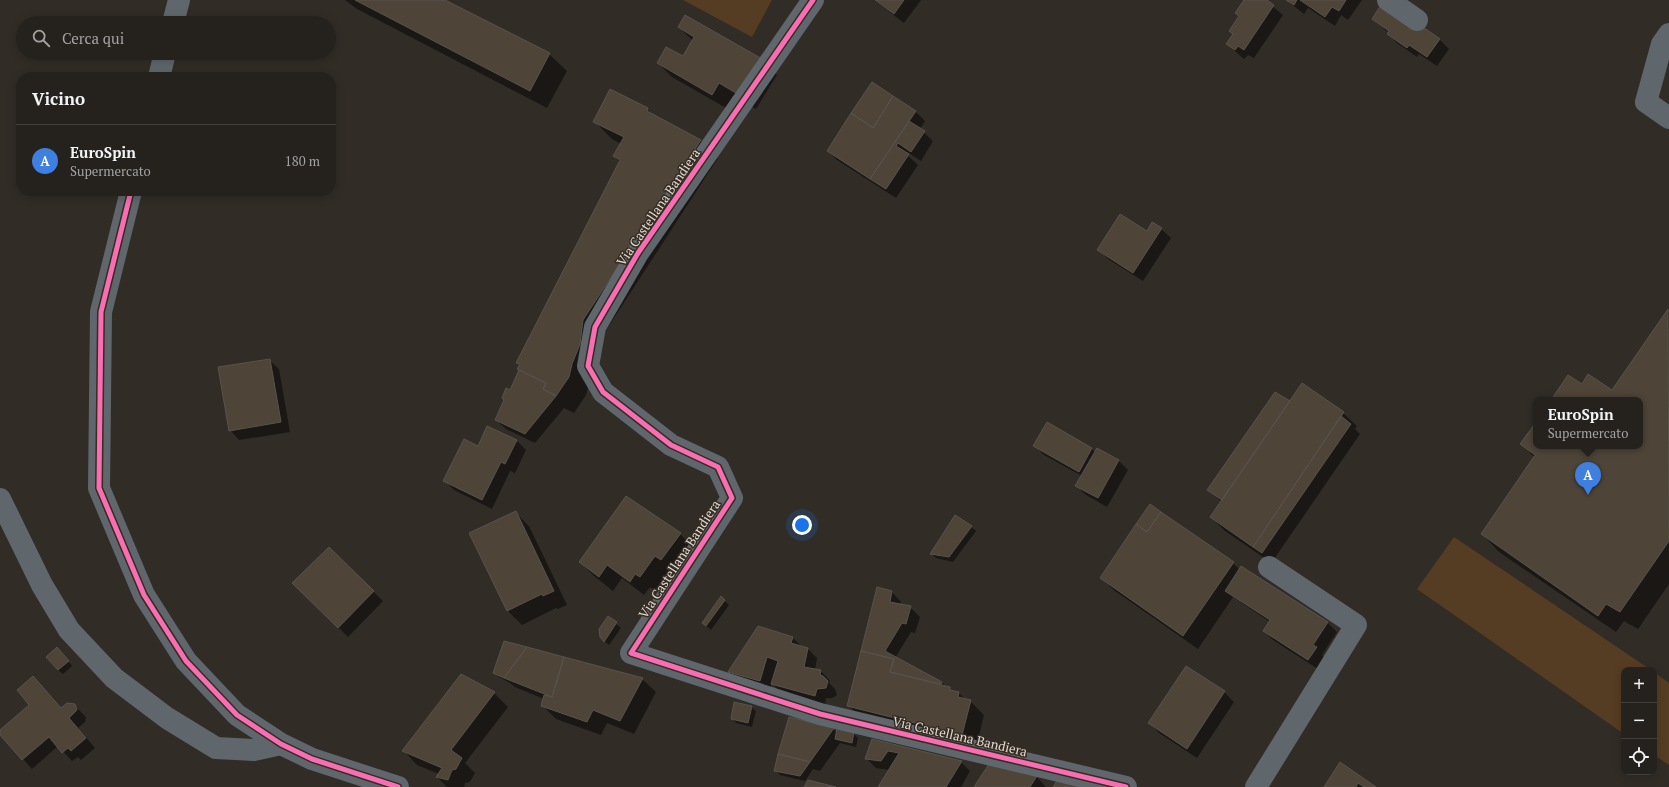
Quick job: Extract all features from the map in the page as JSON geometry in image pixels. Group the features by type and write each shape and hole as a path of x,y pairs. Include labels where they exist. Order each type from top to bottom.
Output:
{"street":[{"path":"175,16 179,0"},
{"name":"Via Castellana Bandiera","path":"813,0 638,253 595,327 588,366 603,392 671,445 718,467 732,498 631,653 820,714 1126,787"},
{"path":"1388,0 1418,20"},
{"path":"1669,34 1662,44 1646,102 1669,118"},
{"path":"160,72 163,60"},
{"path":"130,196 101,312 99,488 144,595 186,662 237,714 281,744 312,759 398,787"},
{"path":"0,500 42,585 69,630 114,678 167,718 216,748 254,750 281,744"},
{"path":"1256,787 1356,625 1269,567"}],"shaded area":[{"path":"683,0 772,0 752,37"},
{"path":"1454,537 1647,667 1621,667 1621,732 1417,589"},
{"path":"1657,674 1669,683 1669,765 1657,757"}],"building":[{"path":"355,0 445,0 550,53 530,91"},
{"path":"875,0 904,0 894,14"},
{"path":"1244,0 1267,0 1274,5 1244,50 1238,46 1235,50 1226,44 1233,34 1229,31 1239,16 1235,13"},
{"path":"1286,0 1297,0 1294,5"},
{"path":"1300,0 1346,0 1339,11 1332,7 1325,17"},
{"path":"1384,0 1440,39 1427,57 1409,45 1407,48 1387,34 1389,31 1372,19"},
{"path":"685,15 764,60 741,96 719,83 712,95 657,63 666,47 683,56 694,37 678,27"},
{"path":"872,82 893,96 873,128 851,113"},
{"path":"610,89 648,108 647,111 701,140 583,320 580,344 572,364 569,377 556,396 543,389 546,383 517,369 520,364 516,363 620,160 613,156 624,137 593,122"},
{"path":"893,96 916,111 870,179 827,151 851,113 873,128"},
{"path":"909,121 925,131 911,152 898,143 896,146 909,154 886,189 870,179"},
{"path":"1120,214 1147,231 1152,222 1162,228 1133,273 1097,250"},
{"path":"1668,309 1669,541 1620,612 1606,604 1598,616 1481,534 1535,455 1520,444 1533,426 1533,449 1643,449 1643,397 1553,397 1568,375 1582,384 1588,374 1612,390"},
{"path":"270,359 281,422 229,431 218,367"},
{"path":"519,370 546,383 543,389 556,396 525,434 495,420 504,400 502,398 506,388 510,390"},
{"path":"1302,383 1344,412 1253,547 1210,517"},
{"path":"1275,392 1290,401 1222,500 1207,490"},
{"path":"1341,416 1351,424 1262,553 1253,547"},
{"path":"1047,422 1092,448 1079,472 1033,446"},
{"path":"487,426 517,440 505,464 501,462 482,500 443,481 464,439 478,446"},
{"path":"1097,448 1119,460 1098,498 1075,486"},
{"path":"626,496 681,533 661,560 655,556 640,577 635,574 630,582 607,565 599,577 579,562"},
{"path":"1150,504 1161,512 1147,532 1136,524"},
{"path":"516,511 554,591 543,596 542,594 507,611 469,533"},
{"path":"1161,512 1234,562 1183,636 1100,578 1136,524 1147,532"},
{"path":"955,515 972,526 949,557 930,554"},
{"path":"329,547 374,591 338,628 292,583"},
{"path":"1241,566 1328,622 1313,645 1317,647 1308,660 1263,631 1270,620 1225,591"},
{"path":"877,587 892,591 890,602 911,606 906,624 902,623 885,651 942,682 941,684 890,672 894,659 861,651"},
{"path":"721,596 725,600 706,626 702,623"},
{"path":"608,616 617,622 604,642 600,637 599,629"},
{"path":"758,626 793,637 791,643 808,648 804,667 821,670 820,675 828,681 826,688 817,689 815,696 771,684 778,661 767,657 760,681 728,672"},
{"path":"504,641 527,647 504,678 493,673"},
{"path":"57,647 69,661 58,670 46,657"},
{"path":"527,647 564,657 552,697 504,678"},
{"path":"861,651 894,659 890,672 950,687 950,690 959,692 958,697 971,700 962,735 847,706"},
{"path":"564,657 643,678 620,721 593,710 587,722 541,706 544,695 552,697"},
{"path":"1186,666 1225,691 1187,749 1148,723"},
{"path":"461,674 495,692 451,750 462,758 456,769 452,770 448,780 436,777 442,768 402,751"},
{"path":"33,676 61,708 67,703 75,704 77,710 69,718 86,738 71,751 68,748 62,753 49,737 22,760 0,735 0,730 29,705 17,690"},
{"path":"734,702 752,706 748,723 731,719"},
{"path":"789,717 834,728 810,762 778,754"},
{"path":"837,728 854,732 852,743 835,739"},
{"path":"872,739 962,761 946,787 878,787 899,753 888,751 881,761 865,759"},
{"path":"778,754 810,762 800,776 774,771"},
{"path":"1340,762 1376,787 1364,787 1358,783 1356,787 1324,787"},
{"path":"989,764 1037,776 1030,787 974,787"},
{"path":"1058,779 1089,787 1053,787"},
{"path":"808,780 836,787 804,787"}],"cycle path":[{"path":"813,0 638,253 595,327 588,366 603,392 671,445 718,467 732,498 631,653 820,714 1126,787"},
{"path":"130,196 101,312 99,488 144,595 186,661 237,715 281,744 312,759 398,787"}],"place":[{"name":"EuroSpin","path":"1588,495"}]}
